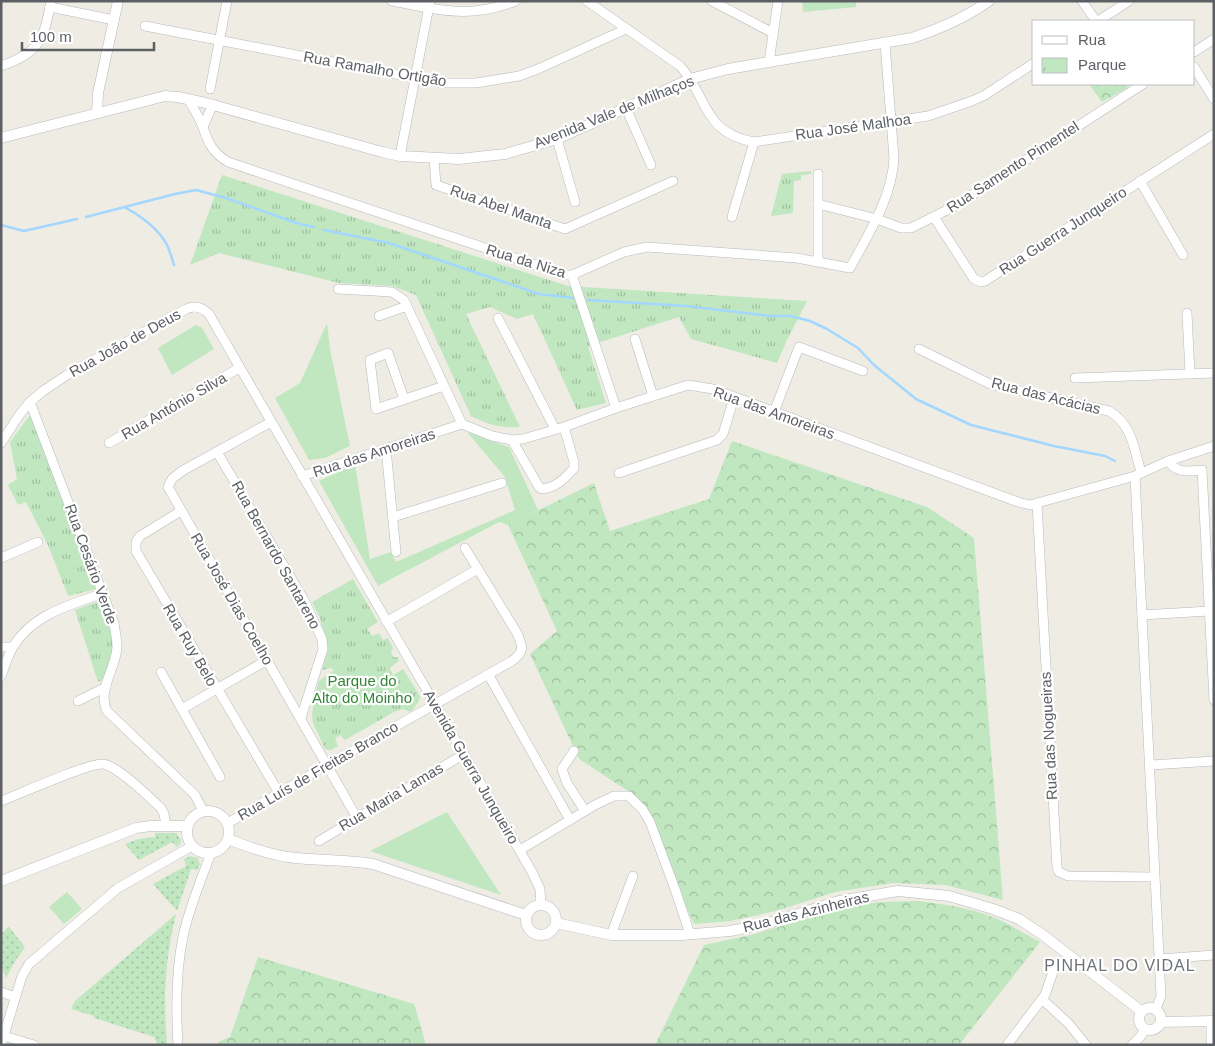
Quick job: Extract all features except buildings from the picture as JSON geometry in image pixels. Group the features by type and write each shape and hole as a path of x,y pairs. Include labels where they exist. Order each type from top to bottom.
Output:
{"street":[{"path":"97,112 98,93 118,1"},
{"path":"210,89 228,1"},
{"path":"392,1 429,5 464,12 483,11 516,1"},
{"name":"Rua José Malhoa","path":"587,1 680,66 690,79 703,105 716,123 735,136 754,142 928,116 972,101 1032,64"},
{"path":"712,1 773,33"},
{"path":"769,62 778,1"},
{"name":"Avenida Vale de Milhaços","path":"1,138 164,96 213,104 400,156 459,159 491,156 556,139 690,79 728,69 912,38 937,30 958,20 989,1"},
{"path":"1082,1 1096,20"},
{"path":"1099,20 1129,1"},
{"path":"1,66 21,59 36,46 44,34 51,4 114,20"},
{"path":"400,156 429,5"},
{"name":"Rua Ramalho Ortigão","path":"145,26 415,78 459,84 519,76 626,28"},
{"path":"1195,51 1214,39"},
{"path":"877,219 888,189 894,158 885,43"},
{"path":"1195,69 1214,99"},
{"name":"Rua Samento Pimentel","path":"818,204 906,228 934,217 960,203 1139,85"},
{"name":"Rua da Niza","path":"188,99 203,127 207,140 216,153 236,166 559,273 572,275 624,252 647,247 818,261 850,268 877,219"},
{"path":"203,127 213,104"},
{"path":"626,108 651,164"},
{"name":"Rua Guerra Junqueiro","path":"934,217 974,279 985,282 1214,134"},
{"path":"556,139 575,202"},
{"path":"732,217 754,142"},
{"name":"Rua Abel Manta","path":"434,159 436,185 565,229 673,181"},
{"path":"818,178 818,261"},
{"path":"1140,181 1183,255"},
{"path":"572,275 616,408"},
{"path":"338,289 392,292 402,298 462,424"},
{"path":"379,316 407,306"},
{"name":"Rua João de Deus","path":"1,442 30,402 67,375 190,307 200,308 209,314 302,476"},
{"path":"1187,313 1190,374"},
{"path":"498,318 559,428 574,462 574,468 560,484 542,489 539,487 512,440"},
{"path":"635,339 653,396"},
{"path":"774,412 798,348 863,371"},
{"name":"Rua das Acácias","path":"919,348 990,384 1108,411 1120,419 1129,432 1138,474 1142,615 1161,996 1156,1009"},
{"path":"404,399 388,353 370,360 376,409 444,386"},
{"name":"Rua António Silva","path":"110,443 239,368"},
{"path":"1075,378 1214,373"},
{"name":"Rua das Amoreiras","path":"302,476 462,424 492,436 512,440 523,439 688,385 713,389 1030,505 1138,474 1168,461 1214,446"},
{"path":"619,473 717,440 723,434 734,398"},
{"name":"Rua Cesário Verde","path":"30,402 114,623 117,648 103,702 107,711 196,794 202,811"},
{"name":"Rua José Dias Coelho","path":"271,422 182,472 169,483 168,487 357,818"},
{"path":"386,449 396,552"},
{"name":"Rua Bernardo Santareno","path":"217,452 304,600 322,639 323,649 301,718"},
{"path":"1168,461 1175,469 1180,471 1202,470 1214,700"},
{"name":"Avenida Guerra Junqueiro","path":"302,476 520,850 540,889 541,904"},
{"path":"392,517 502,483"},
{"name":"Rua das Nogueiras","path":"1037,503 1057,868 1059,872 1068,876 1154,877"},
{"name":"Rua Ruy Belo","path":"181,511 140,536 136,542 136,551 216,690 279,793"},
{"path":"1,558 38,542"},
{"name":"Rua Luís de Freitas Branco","path":"228,824 520,655 522,646 517,633 464,548"},
{"path":"386,622 478,569"},
{"path":"1,676 12,647 36,621 58,610 102,594"},
{"path":"1142,615 1209,610"},
{"path":"1,647 12,647"},
{"path":"182,709 267,660"},
{"path":"161,672 220,777"},
{"path":"488,674 570,820"},
{"path":"78,701 106,687"},
{"path":"574,752 562,769 567,783 585,811"},
{"name":"Rua Maria Lamas","path":"319,841 464,754"},
{"path":"1150,765 1214,761"},
{"path":"1,801 86,767 102,764 122,774 161,808 166,825"},
{"path":"520,850 595,805 614,796 629,796 643,810 656,839 690,934"},
{"path":"202,811 217,813 228,824 228,839 220,850 211,853 201,852 192,846 187,836 188,826 193,816 202,811"},
{"path":"1,881 136,828 166,825 188,826"},
{"path":"228,839 255,850 282,856 373,864 526,915"},
{"path":"34,1045 3,1040 15,997 27,966 127,882 192,846"},
{"path":"178,1045 178,970 181,948 189,913 211,853"},
{"path":"611,935 633,876"},
{"name":"Rua das Azinheiras","path":"556,923 611,935 690,934 766,924 839,901 898,891 949,896 993,908 1019,919 1049,939 1141,1011"},
{"path":"541,904 551,908 556,918 556,923 550,932 540,935 530,930 527,926 526,915 532,908 541,904"},
{"path":"1159,959 1214,955"},
{"path":"1007,1045 1042,999 1056,963"},
{"path":"1,992 15,997"},
{"path":"1042,999 1069,1024 1086,1045"},
{"path":"1161,1022 1160,1014 1156,1009 1148,1007 1141,1011 1139,1015 1139,1023 1145,1029 1154,1029 1161,1022 1212,1021 1212,1045"},
{"path":"1132,1045 1145,1029"}],"green space":[{"path":"802,1 856,1 856,7 803,12"},
{"path":"1090,85 1128,85 1127,88 1102,102"},
{"path":"811,171 811,174 801,175 801,180 794,181 793,213 771,216 782,174"},
{"path":"222,175 568,286 807,301 777,363 691,339 679,317 588,346 606,403 577,410 533,314 517,319 490,307 466,314 520,427 494,425 471,416 416,295 392,286 339,283 219,253 190,265"},
{"path":"327,323 330,349 350,446 325,458 309,460 275,398 300,383"},
{"path":"196,325 202,328 214,349 172,375 158,348"},
{"path":"34,410 97,589 68,596 48,545 26,502 18,505 8,485 17,479 10,442"},
{"path":"467,432 509,447 538,510 508,525 499,522 378,586 319,481 355,464 370,559 391,552 396,562 515,510 505,477"},
{"path":"732,441 927,507 974,538 1003,900 946,885 893,883 835,892 776,911 731,921 694,924 634,795 579,759 530,654 557,631 508,525 594,483 610,531 709,499"},
{"name":"Parque do Alto do Moinho","path":"353,579 378,622 367,629 372,636 379,633 383,640 388,638 393,648 391,653 393,657 398,657 399,661 390,668 393,675 403,669 420,696 419,701 411,712 403,709 394,712 345,740 340,735 335,738 338,746 331,750 325,749 313,723 312,714 318,682 334,670 331,668 322,670 328,650 320,618 312,602"},
{"path":"99,601 113,638 113,650 102,680 98,682 75,610"},
{"path":"447,812 501,895 370,851"},
{"path":"155,833 176,833 181,840 180,844 177,847 172,842 139,860 125,844 138,839 155,837"},
{"path":"191,856 197,858 200,864 197,870 191,869 177,911 153,884 186,866 184,859"},
{"path":"67,892 82,909 64,924 49,907"},
{"path":"919,901 953,906 985,914 1006,923 1040,942 959,1045 655,1045 704,945 751,935 851,906 880,902"},
{"path":"176,914 169,947 166,979 167,1045 158,1045 154,1037 71,1009 75,1001"},
{"path":"9,927 25,947 6,978 1,965 1,934"},
{"path":"258,957 414,1004 426,1045 219,1045 218,1042 230,1037"}],"waterway":[{"path":"86,217 196,190 226,198 296,223 314,227"},
{"path":"124,207 143,218 159,233 168,247 174,265"},
{"path":"1,225 24,231 77,219"},
{"path":"324,230 389,243 539,294 573,298"},
{"path":"588,300 686,306 771,316 791,316 810,321 858,348 874,365 916,399 971,425 1054,446 1105,456 1115,461"}],"district":[{"name":"PINHAL DO VIDAL","path":"1120,965"}]}
